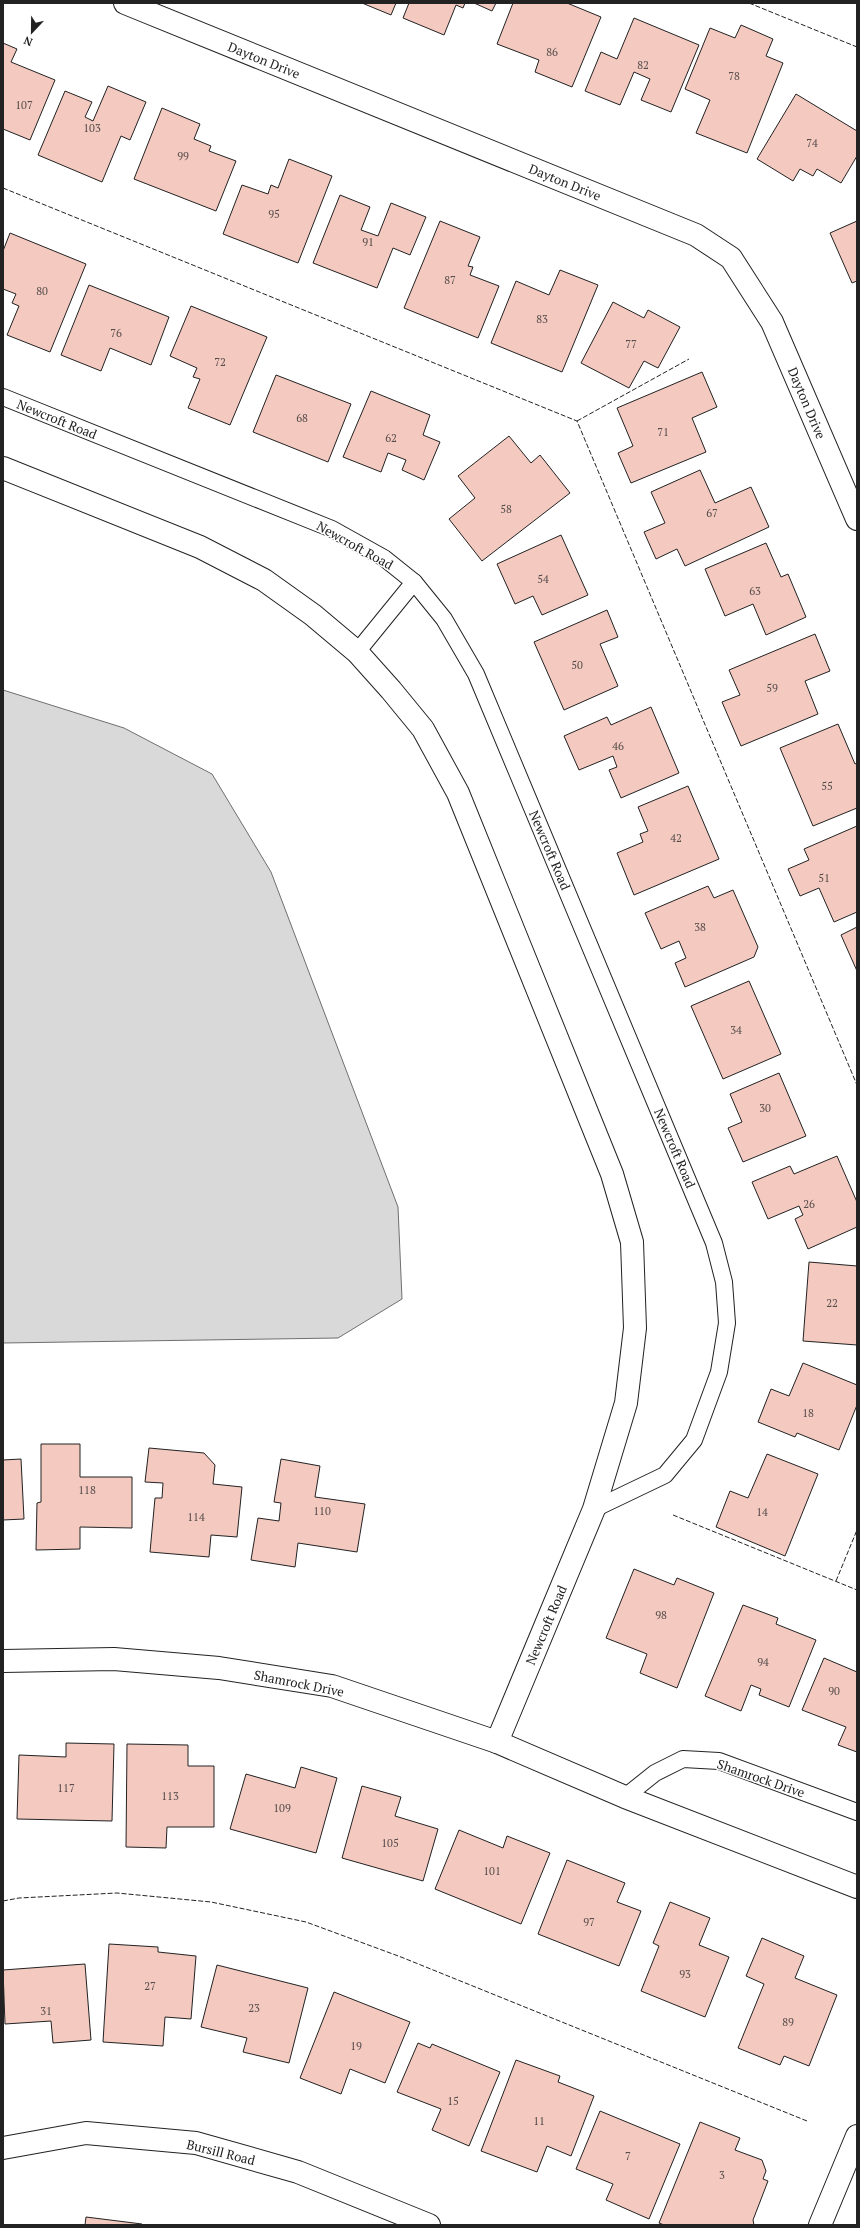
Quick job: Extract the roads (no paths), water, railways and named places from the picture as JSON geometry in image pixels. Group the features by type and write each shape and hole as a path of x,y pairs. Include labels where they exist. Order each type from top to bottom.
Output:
{"street":[{"name":"Dayton Drive","path":"125,3 696,235 731,258 755,291 772,322 857,519"},
{"name":"Newcroft Road","path":"3,468 200,547 264,580 313,615 356,652 423,729 458,793 612,1174 632,1242 635,1328 626,1403 594,1509 497,1742"},
{"name":"Shamrock Drive","path":"3,1662 114,1659 219,1668 332,1686 497,1742 625,1797 857,1887"},
{"name":"Bursill Road","path":"3,2148 86,2133 196,2143 298,2172 429,2225"},
{"path":"820,2225 857,2136"}],"lane":[{"name":"Newcroft Road","path":"3,397 332,529 384,558 414,582 444,619 476,674 714,1243 724,1282 727,1323 719,1372 694,1440 665,1475 594,1509"},
{"path":"356,652 414,582"},
{"name":"Shamrock Drive","path":"625,1797 655,1772 683,1759 719,1761 857,1812"}]}
